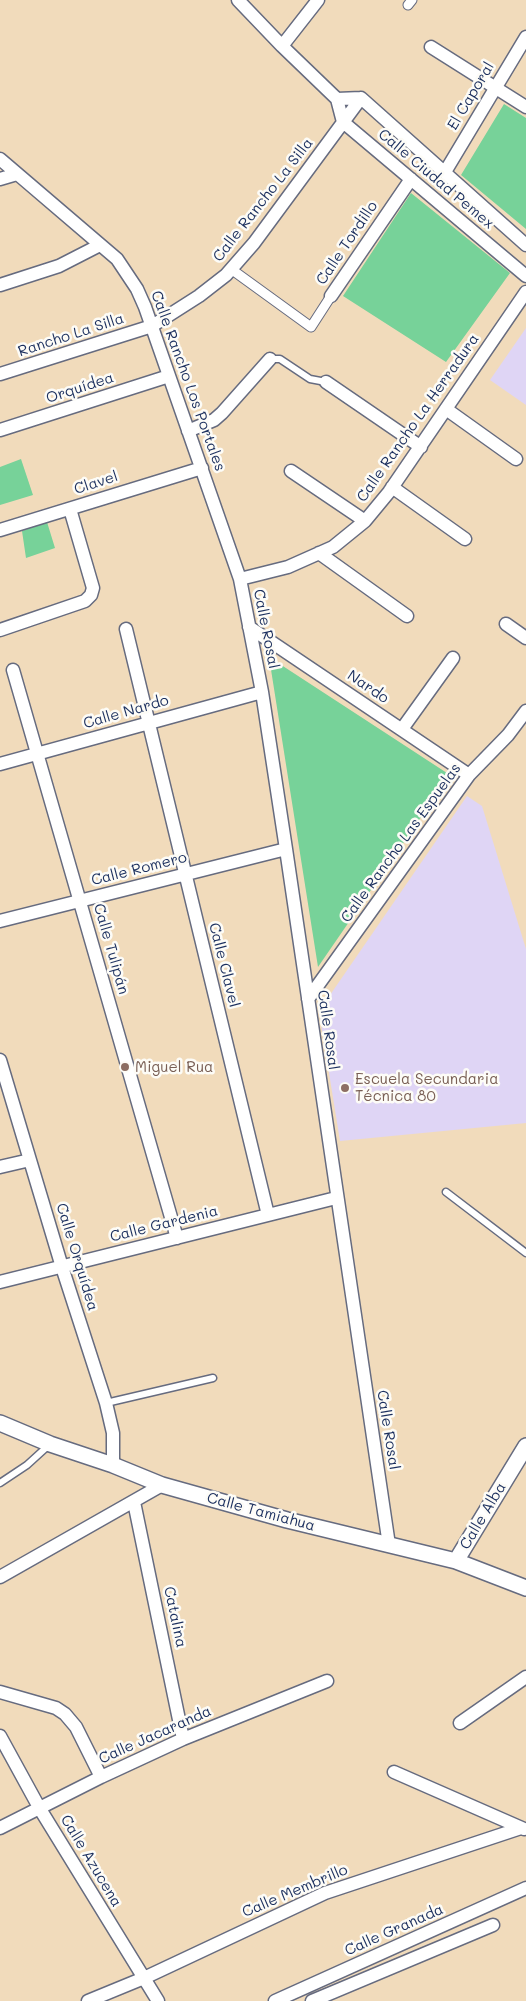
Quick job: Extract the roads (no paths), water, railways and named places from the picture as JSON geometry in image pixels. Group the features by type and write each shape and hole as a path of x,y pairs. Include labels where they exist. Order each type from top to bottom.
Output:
{"street":[{"path":"238,0 337,99 343,122"},
{"path":"282,46 318,0"},
{"name":"El Caporal","path":"445,172 526,37"},
{"path":"431,47 526,107"},
{"path":"337,99 361,98"},
{"name":"Calle Ciudad Pemex","path":"361,98 526,245"},
{"name":"Calle Rancho La Silla","path":"152,326 199,296 231,269 254,243 361,98"},
{"name":"Calle Ciudad Pemex","path":"343,122 526,276"},
{"name":"Calle Rancho Los Portales","path":"0,159 116,259 137,289 152,326 240,579"},
{"path":"0,179 17,174"},
{"name":"Calle Tordillo","path":"231,269 311,327 411,179"},
{"path":"0,285 59,266 100,245"},
{"name":"Calle Rancho La Herradura","path":"240,579 288,567 333,547 365,521 392,488 526,292"},
{"name":"Rancho La Silla","path":"0,374 152,326"},
{"path":"188,431 214,420 222,413 270,359"},
{"name":"Orquídea","path":"0,430 169,376"},
{"path":"326,382 420,447"},
{"path":"446,409 516,459"},
{"name":"Clavel","path":"0,530 202,468"},
{"path":"291,470 365,521"},
{"path":"392,488 465,539"},
{"path":"0,630 85,601 91,595 94,588 70,509"},
{"path":"319,553 407,616"},
{"name":"Calle Rosal","path":"240,579 262,692 389,1545"},
{"path":"506,624 526,638"},
{"name":"Nardo","path":"249,627 469,775"},
{"name":"Calle Clavel","path":"126,629 268,1215"},
{"path":"402,729 452,658"},
{"name":"Calle Tulipán","path":"13,670 177,1238"},
{"name":"Calle Nardo","path":"0,764 262,692"},
{"name":"Calle Rancho Las Espuelas","path":"308,999 469,775 508,735 526,711"},
{"name":"Calle Romero","path":"0,921 286,849"},
{"name":"Calle Orquídea","path":"0,1060 62,1267 106,1403 113,1433 113,1465"},
{"path":"0,1167 30,1160"},
{"name":"Calle Gardenia","path":"0,1282 336,1198"},
{"name":"Calle Tamiahua","path":"0,1423 50,1444 113,1465 162,1486 287,1520 456,1561 526,1588"},
{"name":"Calle Alba","path":"456,1561 526,1446"},
{"path":"0,1577 162,1486"},
{"name":"Catalina","path":"134,1502 183,1739"},
{"path":"460,1723 526,1677"},
{"name":"Calle Jacaranda","path":"0,1828 101,1777 183,1739 327,1681"},
{"path":"0,1692 56,1708 65,1714 76,1726 101,1777"},
{"name":"Calle Azucena","path":"0,1736 40,1809 158,2001"},
{"path":"394,1772 524,1829"},
{"name":"Calle Membrillo","path":"88,2001 144,1978 325,1893 524,1829"},
{"name":"Calle Granada","path":"275,2001 526,1888"},
{"path":"312,2001 493,1925"}],"lane":[{"path":"270,359 280,359 310,379 326,382"},
{"path":"446,1192 526,1253"},
{"path":"106,1403 213,1378"},
{"path":"0,1483 28,1465 50,1444"}],"place":[{"name":"Miguel Rua","path":"125,1067"},
{"name":"Escuela Secundaria Técnica 80","path":"345,1088"}]}
